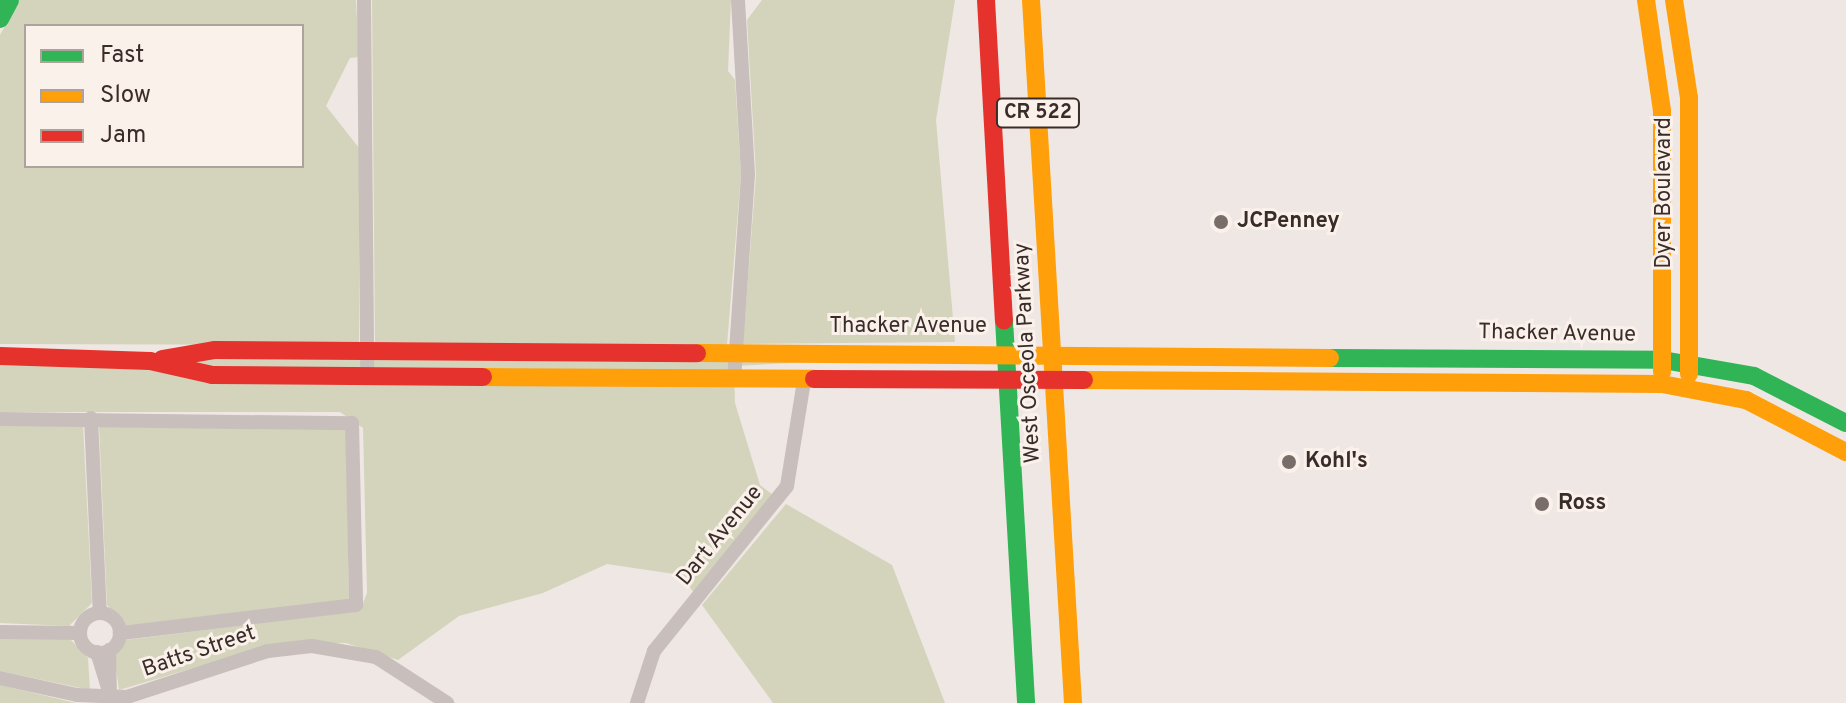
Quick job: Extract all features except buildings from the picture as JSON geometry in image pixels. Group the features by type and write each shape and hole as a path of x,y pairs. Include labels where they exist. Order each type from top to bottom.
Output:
{"street":[{"path":"0,19 10,0"},
{"path":"364,0 367,376"},
{"path":"734,380 748,174 738,0"},
{"name":"West Osceola Parkway","path":"986,0 1026,703"},
{"name":"West Osceola Parkway","path":"1031,0 1073,703"},
{"name":"Dyer Boulevard","path":"1646,0 1658,60 1662,384"},
{"name":"Dyer Boulevard","path":"1674,0 1686,58 1689,386"},
{"path":"1658,60 1686,58"},
{"name":"Thacker Avenue","path":"150,361 215,350 1052,351 1663,360 1689,362 1754,376 1846,423"},
{"path":"568,352 568,378"},
{"path":"1441,355 1443,384"},
{"name":"Thacker Avenue","path":"0,356 150,361 212,375 1007,384"},
{"path":"1463,356 1464,384"},
{"name":"Dart Avenue","path":"637,703 654,651 787,486 804,381"},
{"path":"1007,384 1689,386 1796,419 1846,452"},
{"path":"91,418 100,613"},
{"path":"0,419 340,419 356,431 356,605 120,633 103,651"},
{"path":"80,633 88,616 100,613 114,618 120,633"},
{"path":"0,632 80,633 103,651 109,694"},
{"name":"Batts Street","path":"0,678 109,694 173,687 268,651 312,646 376,657 447,703"}],"green space":[{"path":"19,0 356,0 359,57 350,58 326,106 359,148 359,345 0,344 0,35"},
{"path":"372,0 731,0 728,71 735,80 741,174 727,345 375,345"},
{"path":"762,0 955,0 936,120 955,342 743,344 756,175 747,20"},
{"path":"922,356 734,366 735,403 760,485 773,495 694,593 681,575 607,564 543,593 459,616 398,660 346,643 278,643 119,690 114,654 125,640 360,611 367,593 363,428 340,412 0,412 0,357"},
{"path":"0,425 83,425 92,603 69,626 0,623"},
{"path":"99,425 346,428 349,601 126,626 107,605"},
{"path":"786,504 892,565 945,703 773,703 702,605"},
{"path":"0,639 70,639 88,658 90,690 0,671"},
{"path":"0,685 34,693 76,703 0,703"}],"traffic: fast":[{"path":"0,19 10,0"},
{"path":"1004,320 1026,703"},
{"path":"1330,358 1663,360 1754,376 1846,423"}],"traffic: slow":[{"path":"1031,0 1073,703"},
{"path":"1646,0 1662,111 1662,372"},
{"path":"1674,0 1689,98 1689,374"},
{"path":"697,353 1330,358"},
{"path":"483,377 814,379"},
{"path":"1084,380 1662,384 1746,400 1846,452"}],"traffic: jam":[{"path":"986,0 1004,320"},
{"path":"162,359 215,350 697,353"},
{"path":"0,356 150,361 212,375 483,377"},
{"path":"814,379 1084,380"}],"place":[{"name":"JCPenney","path":"1221,222"},
{"name":"Kohl's","path":"1289,462"},
{"name":"Ross","path":"1542,504"}]}
